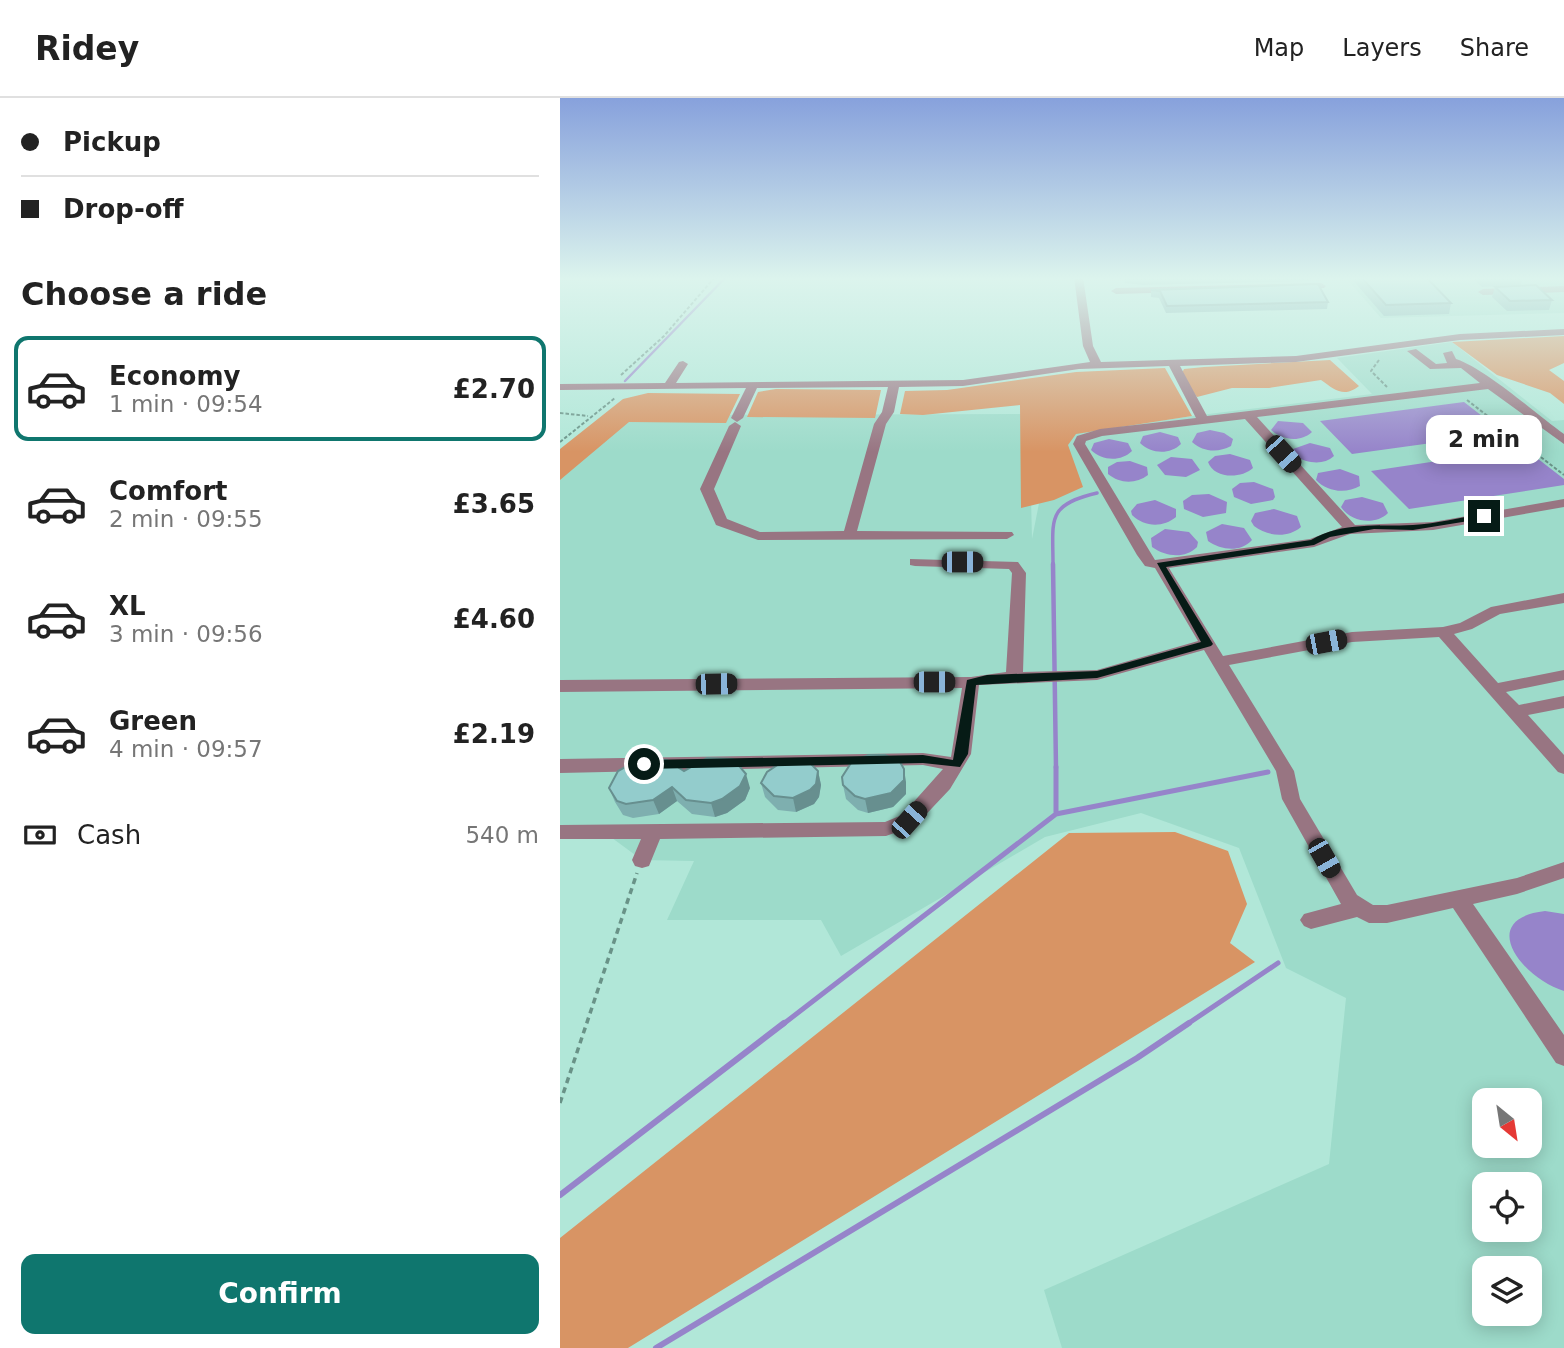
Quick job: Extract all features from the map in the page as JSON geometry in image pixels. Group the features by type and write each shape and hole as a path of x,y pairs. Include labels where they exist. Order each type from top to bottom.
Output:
{"street":[{"path":"1086,335 1088,346 1097,365"},
{"path":"560,387 978,381 1054,368 1323,357 1432,340 1509,335"},
{"path":"1432,340 1448,353 1451,360 1492,385 1564,440"},
{"path":"1412,351 1434,367 1463,365"},
{"path":"1173,363 1203,420"},
{"path":"668,386 683,364"},
{"path":"849,537 880,424 888,412 894,384"},
{"path":"753,385 707,489 721,522 758,536 1007,535"},
{"path":"1492,385 1100,433 1081,439 1079,444 1132,538 1150,563 1160,565 1314,543 1327,534 1374,526 1413,528 1564,503"},
{"path":"1248,415 1352,530"},
{"path":"1545,426 1564,424"},
{"path":"915,562 1013,565 1018,573 1014,678"},
{"path":"1160,565 1285,771 1290,799 1350,901 1369,914 1387,914 1561,876"},
{"path":"1219,662 1352,637 1443,632 1466,626 1496,610 1564,598"},
{"path":"1443,632 1564,767"},
{"path":"563,691 971,682 1097,675 1208,644"},
{"path":"1494,689 1564,675"},
{"path":"560,832 886,828 909,820 962,754 971,682"},
{"path":"1515,712 1564,702"},
{"path":"560,766 923,759 956,764"},
{"path":"642,860 653,832"},
{"path":"1458,899 1564,1055"},
{"path":"1311,920 1360,908"}],"path":[{"path":"607,386 665,335"},
{"path":"1384,354 1371,371 1396,396"},
{"path":"560,442 590,416 632,386"},
{"path":"1446,390 1457,392 1564,475"},
{"path":"560,413 590,416"},
{"path":"560,1103 642,860"}],"shaded area":[{"path":"1564,336 1564,363 1549,370 1564,381 1564,404 1550,393 1497,375 1452,342"},
{"path":"1452,342 1552,421 1564,420 1564,1348 1062,1348 1044,1290 1329,1164 1346,998 1286,968 1239,848 1141,813 1045,837 841,956 821,920 667,920 694,861 642,860 608,835 560,836 560,466 625,415 1029,414 1032,539 1052,437 1192,416 1372,394 1337,358"},
{"path":"1330,360 1359,386 1344,392 1321,380 1269,388 1232,388 1197,397 1181,375 1184,369"},
{"path":"1165,368 1192,416 1076,434 1068,445 1083,487 1054,500 1021,508 1020,405 923,415 900,414 905,391 947,390 1076,372"},
{"path":"776,389 881,390 875,418 747,417 758,392"},
{"path":"648,393 740,394 726,423 629,422 560,480 560,449 623,399"},
{"path":"1464,402 1504,433 1352,454 1320,421"},
{"path":"1278,421 1303,423 1312,432 1302,438 1286,438 1271,430"},
{"path":"1210,430 1224,433 1233,439 1231,446 1211,450 1192,442 1197,433"},
{"path":"1160,432 1178,437 1181,444 1172,450 1160,452 1140,443 1143,436"},
{"path":"1109,439 1128,443 1132,451 1128,455 1112,459 1095,454 1091,450 1094,443"},
{"path":"1310,443 1330,448 1334,456 1315,462 1295,456 1293,449"},
{"path":"1524,448 1564,479 1564,485 1409,509 1371,471"},
{"path":"1230,454 1250,460 1253,468 1242,474 1228,476 1211,468 1208,462 1215,456"},
{"path":"1171,457 1192,459 1200,470 1186,477 1165,475 1157,465"},
{"path":"1130,461 1147,467 1148,475 1128,482 1108,474 1108,467 1117,462"},
{"path":"1340,469 1359,476 1360,486 1337,490 1316,480 1318,473"},
{"path":"1254,482 1273,489 1273,500 1251,504 1234,497 1232,489 1240,483"},
{"path":"1209,494 1227,502 1226,513 1203,517 1184,509 1183,501 1192,495"},
{"path":"1362,497 1383,503 1388,513 1370,521 1357,519 1341,507 1345,500"},
{"path":"1155,500 1176,509 1176,517 1154,525 1142,522 1132,515 1131,511 1137,504"},
{"path":"1274,509 1297,516 1301,527 1290,533 1277,535 1254,526 1251,521 1255,513"},
{"path":"1222,524 1244,528 1252,540 1242,547 1230,549 1208,541 1206,532"},
{"path":"1165,529 1189,532 1198,542 1197,547 1181,555 1169,555 1157,550 1152,547 1151,538"},
{"path":"1175,832 1228,851 1247,904 1230,943 1255,962 628,1348 560,1348 560,1238 1069,833"},
{"path":"1545,911 1564,914 1564,991 1534,975 1513,950 1509,937 1513,925 1524,916"}],"building":[{"path":"868,755 885,755 900,762 904,769 904,780 891,793 865,799 855,796 843,785 842,777 851,763"},
{"path":"707,758 733,759 746,774 740,786 722,799 711,803 686,800 672,787 653,800 626,804 617,801 609,788 618,771 638,760 667,760 684,771"},
{"path":"808,761 818,771 816,784 793,798 774,796 761,783 767,772 782,762"}],"waterway":[{"path":"625,381 669,335"},
{"path":"1053,564 1053,525 1056,516 1069,503 1097,493"},
{"path":"1053,564 1056,768"},
{"path":"1056,768 1056,814"},
{"path":"1056,814 1268,772"},
{"path":"782,1025 1056,814"},
{"path":"1186,1025 1278,963"},
{"path":"560,1195 784,1023"},
{"path":"656,1348 1137,1058 1189,1023"}],"route":[{"path":"644,764 923,759 956,764 962,754 971,682 987,678 1097,675 1208,644 1160,565 1168,566 1314,543 1327,534 1374,526 1413,528 1484,516"}]}
